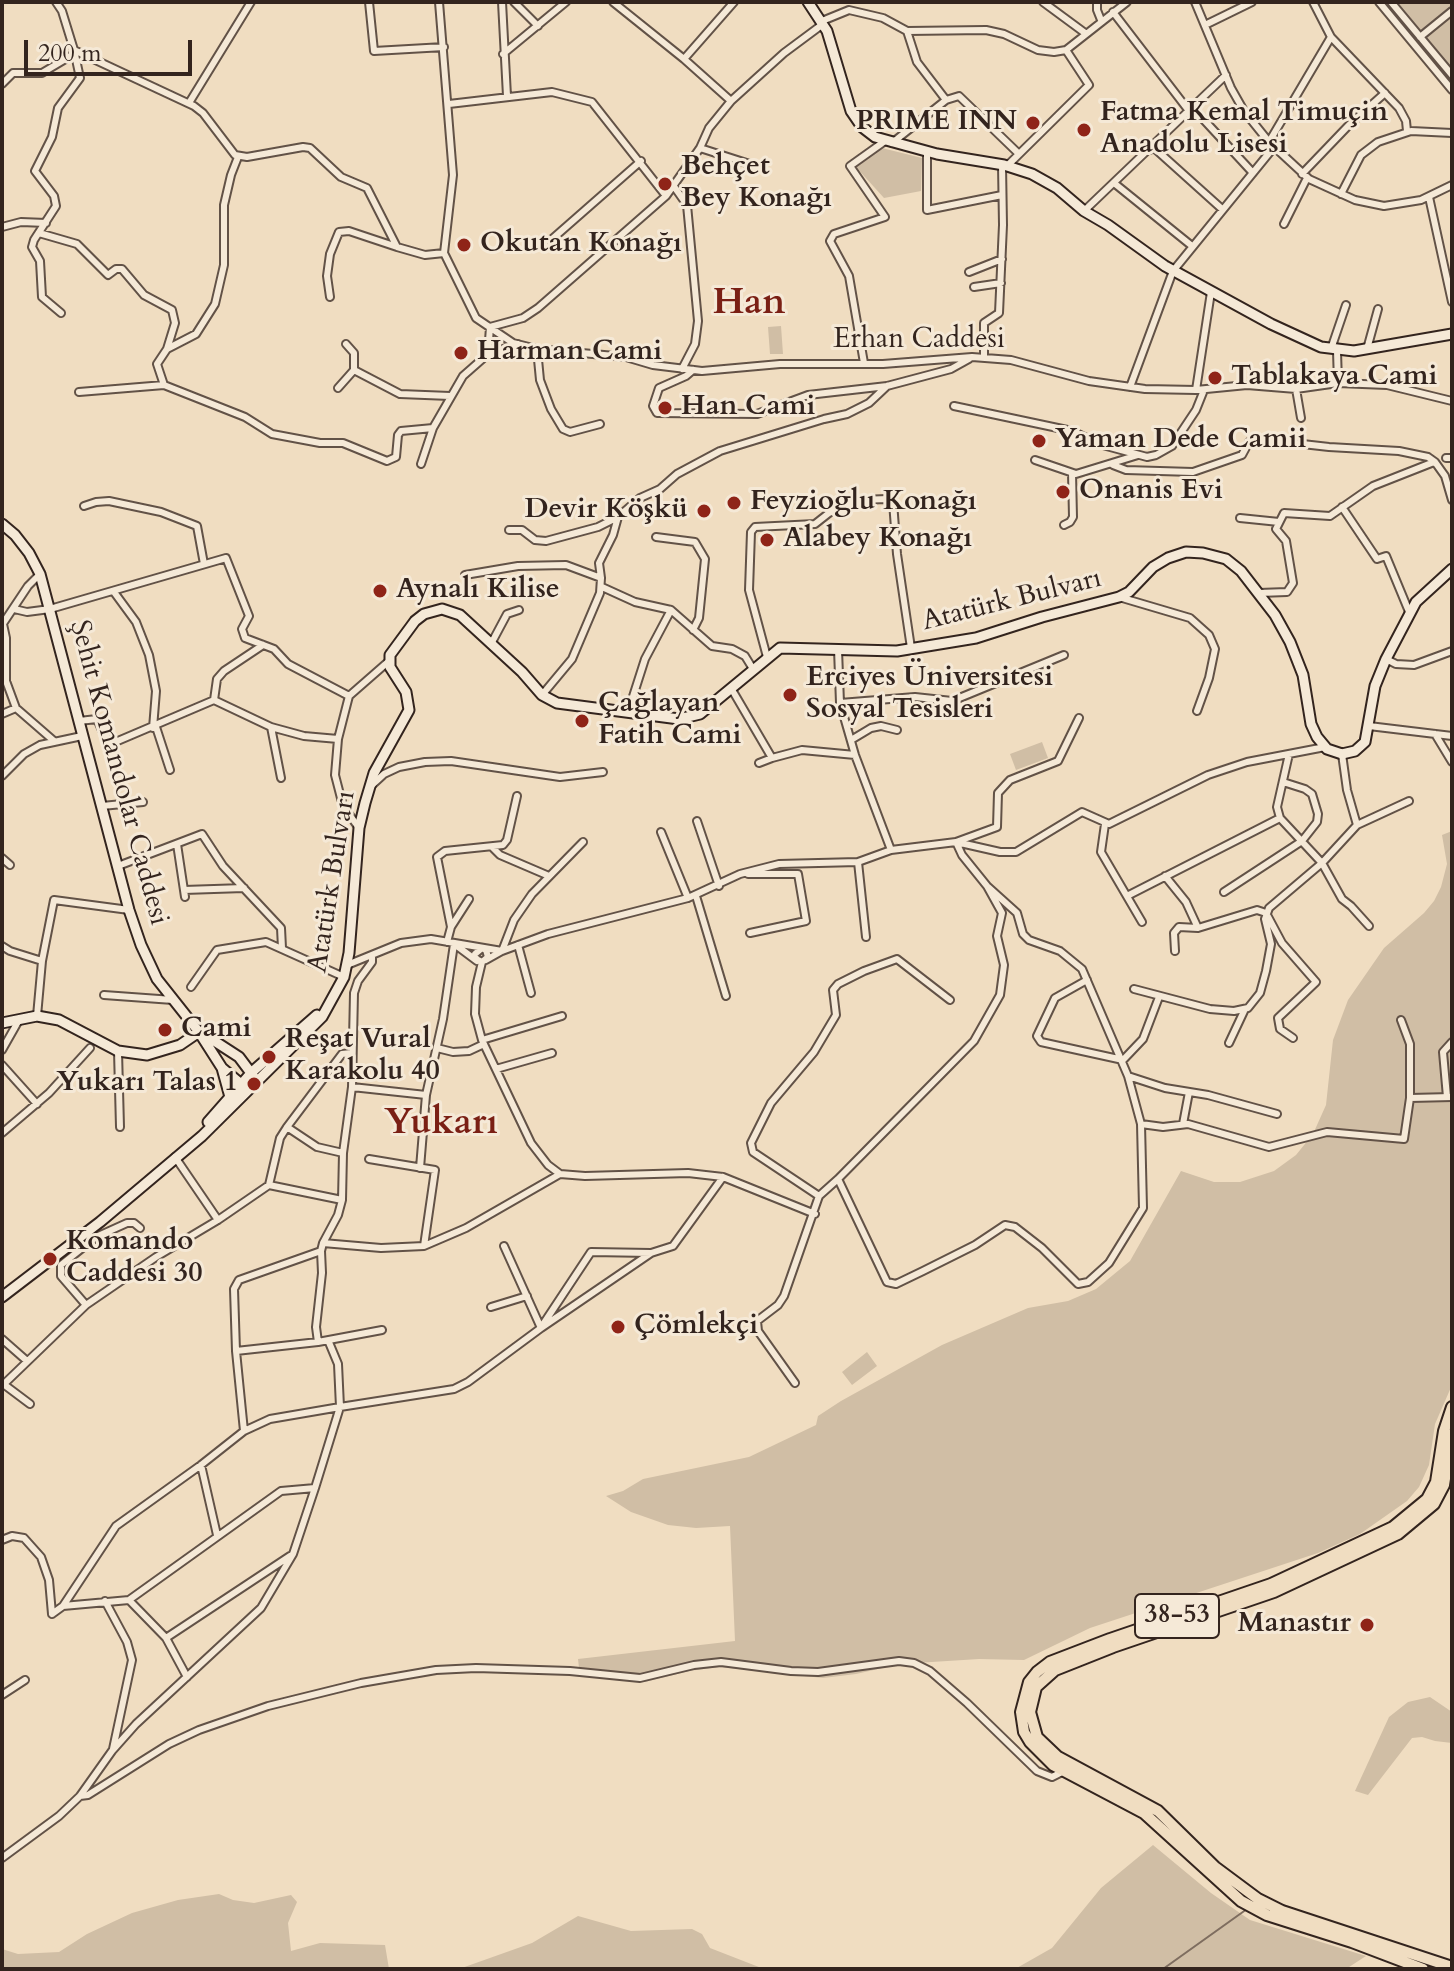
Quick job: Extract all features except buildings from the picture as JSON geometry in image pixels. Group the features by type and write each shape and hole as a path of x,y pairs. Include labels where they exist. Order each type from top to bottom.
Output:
{"main road":[{"name":"38-53","path":"1155,1815 1064,1771 1036,1749 1024,1732 1021,1712 1024,1694 1037,1672 1075,1652 1271,1584 1393,1527 1427,1499 1436,1482 1444,1431 1452,1407"},
{"name":"38-53","path":"1452,1434 1444,1485 1434,1504 1398,1534 1274,1592 1055,1670 1036,1687 1030,1719 1042,1743 1070,1764 1155,1815 1201,1867 1248,1906 1393,1952 1452,1967"},
{"name":"38-53","path":"1393,1952 1423,1969"}],"street":[{"path":"56,2 62,11 80,78 58,108 52,137 35,168 37,176 55,201 54,211 32,247 40,261 42,297 61,313"},
{"path":"189,103 251,2"},
{"path":"369,2 374,51 444,47"},
{"path":"330,297 327,276 330,254 339,232 349,231 425,255 444,253 453,175 439,2"},
{"path":"502,2 507,96"},
{"path":"514,2 538,26"},
{"path":"503,54 566,2"},
{"path":"613,2 731,101"},
{"path":"684,59 734,2"},
{"path":"808,2 822,22 851,111 866,131 889,142 1004,165 1049,183 1084,211 1173,271 1291,333 1334,350 1367,349 1452,334"},
{"path":"1043,2 1085,33"},
{"path":"1097,2 1101,20"},
{"path":"488,354 490,327 523,318 538,308 666,196 700,148 709,128 731,101 822,22 849,10 883,18 907,31 986,30 1004,34 1038,50 1054,52 1066,50 1127,2"},
{"path":"1195,2 1244,111 1305,176 1362,203 1384,206 1429,197 1452,185"},
{"path":"1205,25 1252,2"},
{"path":"1313,2 1331,37 1402,112 1407,131"},
{"path":"1379,2 1452,90"},
{"path":"1391,2 1452,75"},
{"path":"1420,37 1452,11"},
{"path":"1113,12 1190,109 1253,173"},
{"path":"907,31 917,62 946,100"},
{"path":"1130,387 1173,271 1253,173 1331,37"},
{"path":"984,358 983,325 999,313 1004,165 1089,85 1066,50"},
{"path":"2,84 13,73 42,73 74,52"},
{"path":"74,52 189,103 203,113 238,157"},
{"path":"1084,211 1226,75"},
{"path":"449,104 552,92 592,102 666,196"},
{"path":"1284,224 1305,176 1349,125 1385,93"},
{"path":"864,363 849,276 830,239 834,234 885,217 850,166 946,100 957,96 963,98 1019,154"},
{"path":"1341,194 1365,152 1383,139 1407,131 1452,133"},
{"path":"1084,211 1153,147"},
{"path":"1153,147 1222,209"},
{"path":"238,157 310,148 341,177 367,188 397,247"},
{"path":"700,148 756,166"},
{"path":"927,151 927,210 1002,195"},
{"path":"167,349 196,334 215,304 224,265 224,205 238,157"},
{"path":"551,240 641,161"},
{"path":"1114,183 1192,246"},
{"path":"673,185 687,205 698,321 695,344 682,369"},
{"path":"1429,197 1452,302"},
{"path":"2,227 21,222 46,223"},
{"path":"39,233 77,244 108,275 122,269 144,295 169,307 175,319 167,349 157,364 164,385"},
{"name":"Erhan Caddesi","path":"444,253 476,318 518,344 537,349 626,357 653,365 693,370 972,357 1011,360 1048,372 1130,387 1200,390 1247,385 1296,389 1338,383 1387,385 1452,401"},
{"path":"969,272 1002,259"},
{"path":"974,287 1001,283"},
{"path":"954,406 1072,431 1099,444 1140,455 1156,455 1172,446 1196,410 1211,292"},
{"path":"1338,383 1334,350 1346,305"},
{"path":"1367,349 1378,309"},
{"path":"338,388 354,370 354,353 346,344"},
{"path":"421,464 433,428 463,376 488,354 518,344"},
{"path":"537,349 540,380 563,429 570,432 600,424"},
{"path":"693,370 659,388 653,406 657,413 757,414 808,395 887,386 951,369 972,357"},
{"path":"354,370 400,394 450,396"},
{"path":"79,392 164,385 245,417 272,434 320,443 343,443 387,461 396,457 401,431 433,428"},
{"path":"509,530 522,530 535,540 546,541 598,527 618,517 640,498 720,451 847,414 869,403 887,386"},
{"path":"1296,389 1301,418"},
{"path":"1113,465 1126,470 1193,472 1242,455 1249,442 1267,440 1399,451 1428,457 1435,462 1445,476 1452,500"},
{"path":"1035,460 1076,474 1140,455"},
{"path":"1259,593 1284,593 1293,586 1286,541 1277,531 1284,513 1330,516 1373,486 1435,462"},
{"path":"1064,525 1072,518 1072,473"},
{"path":"767,657 749,590 751,532 755,527 815,524 829,513 858,500 888,499 893,502 911,648"},
{"path":"84,506 109,501 161,512 197,526 204,564"},
{"path":"1342,507 1377,559 1386,556 1410,614"},
{"path":"542,695 572,659 602,587 599,563 618,517"},
{"path":"1240,518 1279,522"},
{"name":"Şehit Komandolar Caddesi","path":"2,524 29,553 40,574 129,910 157,979 199,1032"},
{"path":"656,537 695,542 705,559 699,618 693,630"},
{"name":"Atatürk Bulvarı","path":"333,998 346,966 359,828 369,788 409,710 406,692 392,672 389,661 393,649 415,621 424,614 442,609 460,615 542,695 557,703 655,717 690,718 700,714 775,651 786,647 897,651 976,638 1119,597 1168,558 1186,552 1215,555 1241,571 1290,642 1303,675 1311,724 1325,747"},
{"path":"14,609 27,612 50,609 226,558 249,616 242,629 243,635 274,649 288,664 349,696"},
{"path":"465,575 518,566 566,565 601,578"},
{"path":"956,842 1009,853 1023,850 1082,812 1105,824 1112,823 1208,775 1247,762 1325,747 1342,754 1360,748 1369,734 1375,686 1386,659 1416,602 1452,569"},
{"path":"40,574 28,586 2,625 6,638 6,681 16,708 54,741"},
{"path":"602,587 635,602 671,610 712,646 745,656 753,669"},
{"path":"114,592 136,622 149,655 156,691 154,727 170,770"},
{"path":"1119,597 1190,618 1209,635 1215,649 1197,711"},
{"path":"491,644 507,614 519,610"},
{"path":"628,712 645,659 671,610"},
{"path":"214,700 217,679 224,671 263,645"},
{"path":"838,649 840,703 855,755 891,850"},
{"path":"1386,659 1396,664 1414,665 1452,651"},
{"path":"840,703 915,697 952,701 1064,655"},
{"path":"359,828 343,806 335,775 338,739 349,696 389,661"},
{"path":"731,688 772,758"},
{"path":"79,721 97,719 106,739 113,743 214,700 271,727 304,736 338,739"},
{"path":"2,714 16,708"},
{"path":"482,961 548,934 692,897 740,874 779,864 858,862 891,850 956,842 997,827 998,793 1010,780 1058,761 1079,718"},
{"path":"851,740 871,728 881,726 897,730"},
{"path":"1369,726 1452,736"},
{"path":"271,727 281,778"},
{"path":"1435,734 1451,758"},
{"path":"2,776 24,754 54,741 82,736"},
{"path":"759,763 802,750 855,755"},
{"path":"1289,754 1277,807 1280,818 1322,863 1342,899 1369,926"},
{"path":"1342,754 1347,790 1357,825"},
{"path":"369,788 384,774 399,767 425,762 451,761 560,777 603,772"},
{"path":"1224,892 1302,841 1317,822 1314,798 1305,789 1283,782"},
{"path":"420,1168 426,1095 437,1048 451,927 437,857 445,851 503,845 507,840 517,796"},
{"path":"1229,1043 1245,1009 1258,998 1271,944 1266,913 1270,906 1322,863 1357,825 1409,801"},
{"path":"102,806 143,802"},
{"path":"1127,896 1280,818"},
{"path":"697,821 719,886"},
{"path":"1105,824 1101,852 1142,922"},
{"path":"661,832 692,897 726,996"},
{"path":"118,866 202,834 223,866 281,928 282,948"},
{"path":"502,951 514,920 549,876 583,842"},
{"path":"838,1179 887,1282 896,1284 975,1245 1005,1225 1015,1227 1042,1248 1078,1284 1088,1282 1109,1263 1143,1208 1141,1124 1123,1060 1082,969 1060,951 1029,940 1023,934 1017,913 987,886 962,855 956,842"},
{"path":"177,844 185,894 244,888"},
{"path":"492,847 500,855 549,876"},
{"path":"2,858 10,865"},
{"path":"858,862 866,937"},
{"path":"740,874 798,874 806,921 750,933"},
{"path":"1165,876 1186,902 1198,928"},
{"path":"795,1383 757,1325 758,1318 778,1305 784,1296 819,1196 974,1041 1000,995 1004,965 997,936 1002,913 987,886"},
{"path":"451,927 469,899"},
{"path":"37,1016 42,961 54,900 129,910"},
{"path":"1175,951 1175,929 1181,926 1198,928 1257,910 1266,913 1282,943 1316,982 1278,1018 1280,1029 1293,1038"},
{"path":"346,966 401,943 431,939 502,951"},
{"path":"191,987 213,953 222,947 266,942 344,977"},
{"path":"450,943 482,961"},
{"path":"518,945 531,993"},
{"path":"2,946 42,961"},
{"path":"482,948 488,954 482,961 476,987 475,1014 483,1042 531,1143 548,1165 560,1174"},
{"path":"318,1342 316,1327 322,1247 342,1200 343,1153 352,1087 354,993 358,981 372,962 372,956"},
{"path":"819,1196 753,1152 751,1146 771,1103 814,1052 836,1015 833,990 838,984 864,971 897,959 950,1000"},
{"path":"1087,980 1055,998 1037,1036 1044,1043 1123,1060"},
{"path":"1134,989 1210,1009 1245,1009"},
{"path":"104,995 174,1000"},
{"path":"1123,1060 1143,1039 1159,997"},
{"path":"178,1155 252,1072 333,998"},
{"path":"2,1297 100,1222 202,1136 322,1017 333,998"},
{"path":"2,1023 37,1016 59,1020 118,1051 147,1055 180,1045 199,1032"},
{"path":"437,1048 453,1052 469,1051 483,1042 562,1016"},
{"path":"2,1050 19,1020"},
{"path":"1141,1124 1163,1127 1183,1124 1269,1147 1327,1132 1404,1139 1410,1098 1410,1044 1401,1020"},
{"path":"199,1032 239,1057 252,1072 254,1084"},
{"path":"199,1032 222,1068 230,1097"},
{"path":"1410,1098 1449,1097 1443,1052 1452,1042"},
{"path":"2,1133 37,1104 90,1048"},
{"path":"118,1051 120,1127"},
{"path":"30,1404 3,1384 86,1305 269,1185 280,1138 342,1054 351,1053"},
{"path":"496,1069 552,1053"},
{"path":"239,1057 254,1060 269,1057"},
{"path":"2,1065 37,1104"},
{"path":"222,1068 241,1084 254,1084"},
{"path":"1128,1076 1165,1088 1277,1114"},
{"path":"352,1087 426,1095"},
{"path":"1183,1124 1189,1092"},
{"path":"287,1127 317,1147 343,1153"},
{"path":"178,1155 218,1220"},
{"path":"369,1159 435,1170 424,1246"},
{"path":"244,1431 234,1295 239,1280 322,1247 424,1246 466,1228 560,1174 611,1177 688,1173 723,1177 815,1214"},
{"path":"2,1540 16,1536 31,1543 47,1573 52,1614 63,1606 116,1526 244,1431 270,1419 454,1389 468,1382 651,1253 673,1246 723,1177"},
{"path":"269,1185 342,1200"},
{"path":"86,1305 61,1276 61,1265 96,1237 127,1223 134,1223 140,1228"},
{"path":"504,1246 541,1328"},
{"path":"541,1328 591,1252 651,1253"},
{"path":"491,1307 527,1296"},
{"path":"236,1351 318,1342 382,1330"},
{"path":"2,1339 27,1361"},
{"path":"2,1858 59,1816 80,1796 136,1724 261,1608 293,1554 340,1407 338,1364 328,1340"},
{"path":"201,1465 217,1535"},
{"path":"63,1606 129,1600 281,1491 315,1488"},
{"path":"166,1638 293,1554"},
{"path":"129,1600 166,1638 187,1677"},
{"path":"105,1601 127,1642 132,1660 112,1751"},
{"path":"80,1796 88,1795 169,1744 208,1726 290,1699 436,1670 476,1668 570,1671 640,1678 721,1662 818,1672 899,1661 914,1663 930,1671 967,1703 1042,1775 1052,1777 1064,1771"},
{"path":"2,1695 25,1680"}],"shaded area":[{"path":"1386,2 1452,2 1452,85"},
{"path":"882,148 922,158 921,191 884,198 855,166"},
{"path":"781,326 783,354 770,354 768,327"},
{"path":"1042,742 1048,758 1016,770 1010,754"},
{"path":"1452,831 1452,1385 1435,1424 1429,1465 1419,1487 1407,1501 1360,1534 1318,1553 1090,1628 1024,1660 979,1659 900,1664 823,1678 719,1667 645,1682 580,1676 578,1659 735,1641 730,1526 696,1528 668,1525 631,1512 606,1496 623,1491 643,1479 749,1457 816,1425 818,1416 841,1401 942,1345 1028,1308 1068,1301 1096,1289 1130,1261 1181,1171 1214,1182 1240,1182 1274,1171 1296,1155 1313,1134 1326,1105 1333,1040 1348,1000 1384,948 1434,901 1447,864 1442,835"},
{"path":"867,1352 877,1366 852,1385 842,1372"},
{"path":"1430,1697 1452,1712 1452,1743 1412,1738 1368,1795 1355,1791 1389,1717 1408,1702"},
{"path":"1153,1845 1211,1893 1250,1920 1366,1956 1346,1969 1015,1969 1052,1948 1101,1888"},
{"path":"219,1894 254,1903 291,1895 297,1902 288,1923 291,1951 320,1943 385,1945 389,1969 2,1969 2,1949 18,1954 59,1952 87,1934 132,1913 178,1900"},
{"path":"578,1916 631,1931 692,1929 702,1934 710,1948 764,1969 459,1969 532,1943"}],"waterway":[{"path":"1163,1969 1247,1909"}],"place":[{"name":"PRIME INN","path":"1033,123"},
{"name":"Fatma Kemal Timuçin Anadolu Lisesi","path":"1084,130"},
{"name":"Behçet Bey Konağı","path":"665,184"},
{"name":"Okutan Konağı","path":"464,245"},
{"name":"Harman Cami","path":"461,353"},
{"name":"Tablakaya Cami","path":"1215,378"},
{"name":"Han Cami","path":"665,408"},
{"name":"Yaman Dede Camii","path":"1039,441"},
{"name":"Onanis Evi","path":"1063,492"},
{"name":"Feyzioğlu Konağı","path":"734,503"},
{"name":"Devir Köşkü","path":"704,511"},
{"name":"Alabey Konağı","path":"767,540"},
{"name":"Aynalı Kilise","path":"380,591"},
{"name":"Erciyes Üniversitesi Sosyal Tesisleri","path":"790,695"},
{"name":"Çağlayan Fatih Cami","path":"582,721"},
{"name":"Cami","path":"165,1030"},
{"name":"Reşat Vural Karakolu 40","path":"269,1057"},
{"name":"Yukarı Talas 1","path":"254,1084"},
{"name":"Komando Caddesi 30","path":"50,1259"},
{"name":"Çömlekçi","path":"618,1327"},
{"name":"Manastır","path":"1367,1625"}],"district":[{"name":"Han","path":"749,305"},
{"name":"Yukarı","path":"441,1125"}]}
